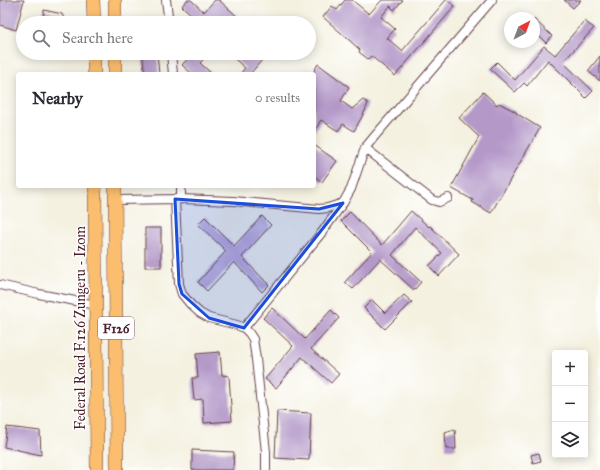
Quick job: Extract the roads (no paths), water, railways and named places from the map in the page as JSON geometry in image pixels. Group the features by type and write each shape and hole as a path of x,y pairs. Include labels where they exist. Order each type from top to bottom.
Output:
{"main road":[{"path":"93,0 94,16"},
{"path":"115,0 115,16"},
{"path":"94,60 94,72"},
{"path":"115,60 115,72"},
{"name":"Federal Road F.126 Zungeru - Izom","path":"95,188 97,470"},
{"name":"F126","path":"115,188 117,470"},
{"path":"97,456 117,454"}],"street":[{"path":"166,0 168,16"},
{"path":"244,328 323,231 342,203 351,189 365,148 492,0"},
{"path":"172,60 173,72"},
{"path":"365,148 432,200 439,202 448,198"},
{"path":"181,188 178,199 178,284 182,294 200,313 209,318 244,328 253,339 266,452 266,470"},
{"path":"115,200 178,199 233,201 319,209 328,208 342,203"},
{"path":"0,285 96,305"}]}
